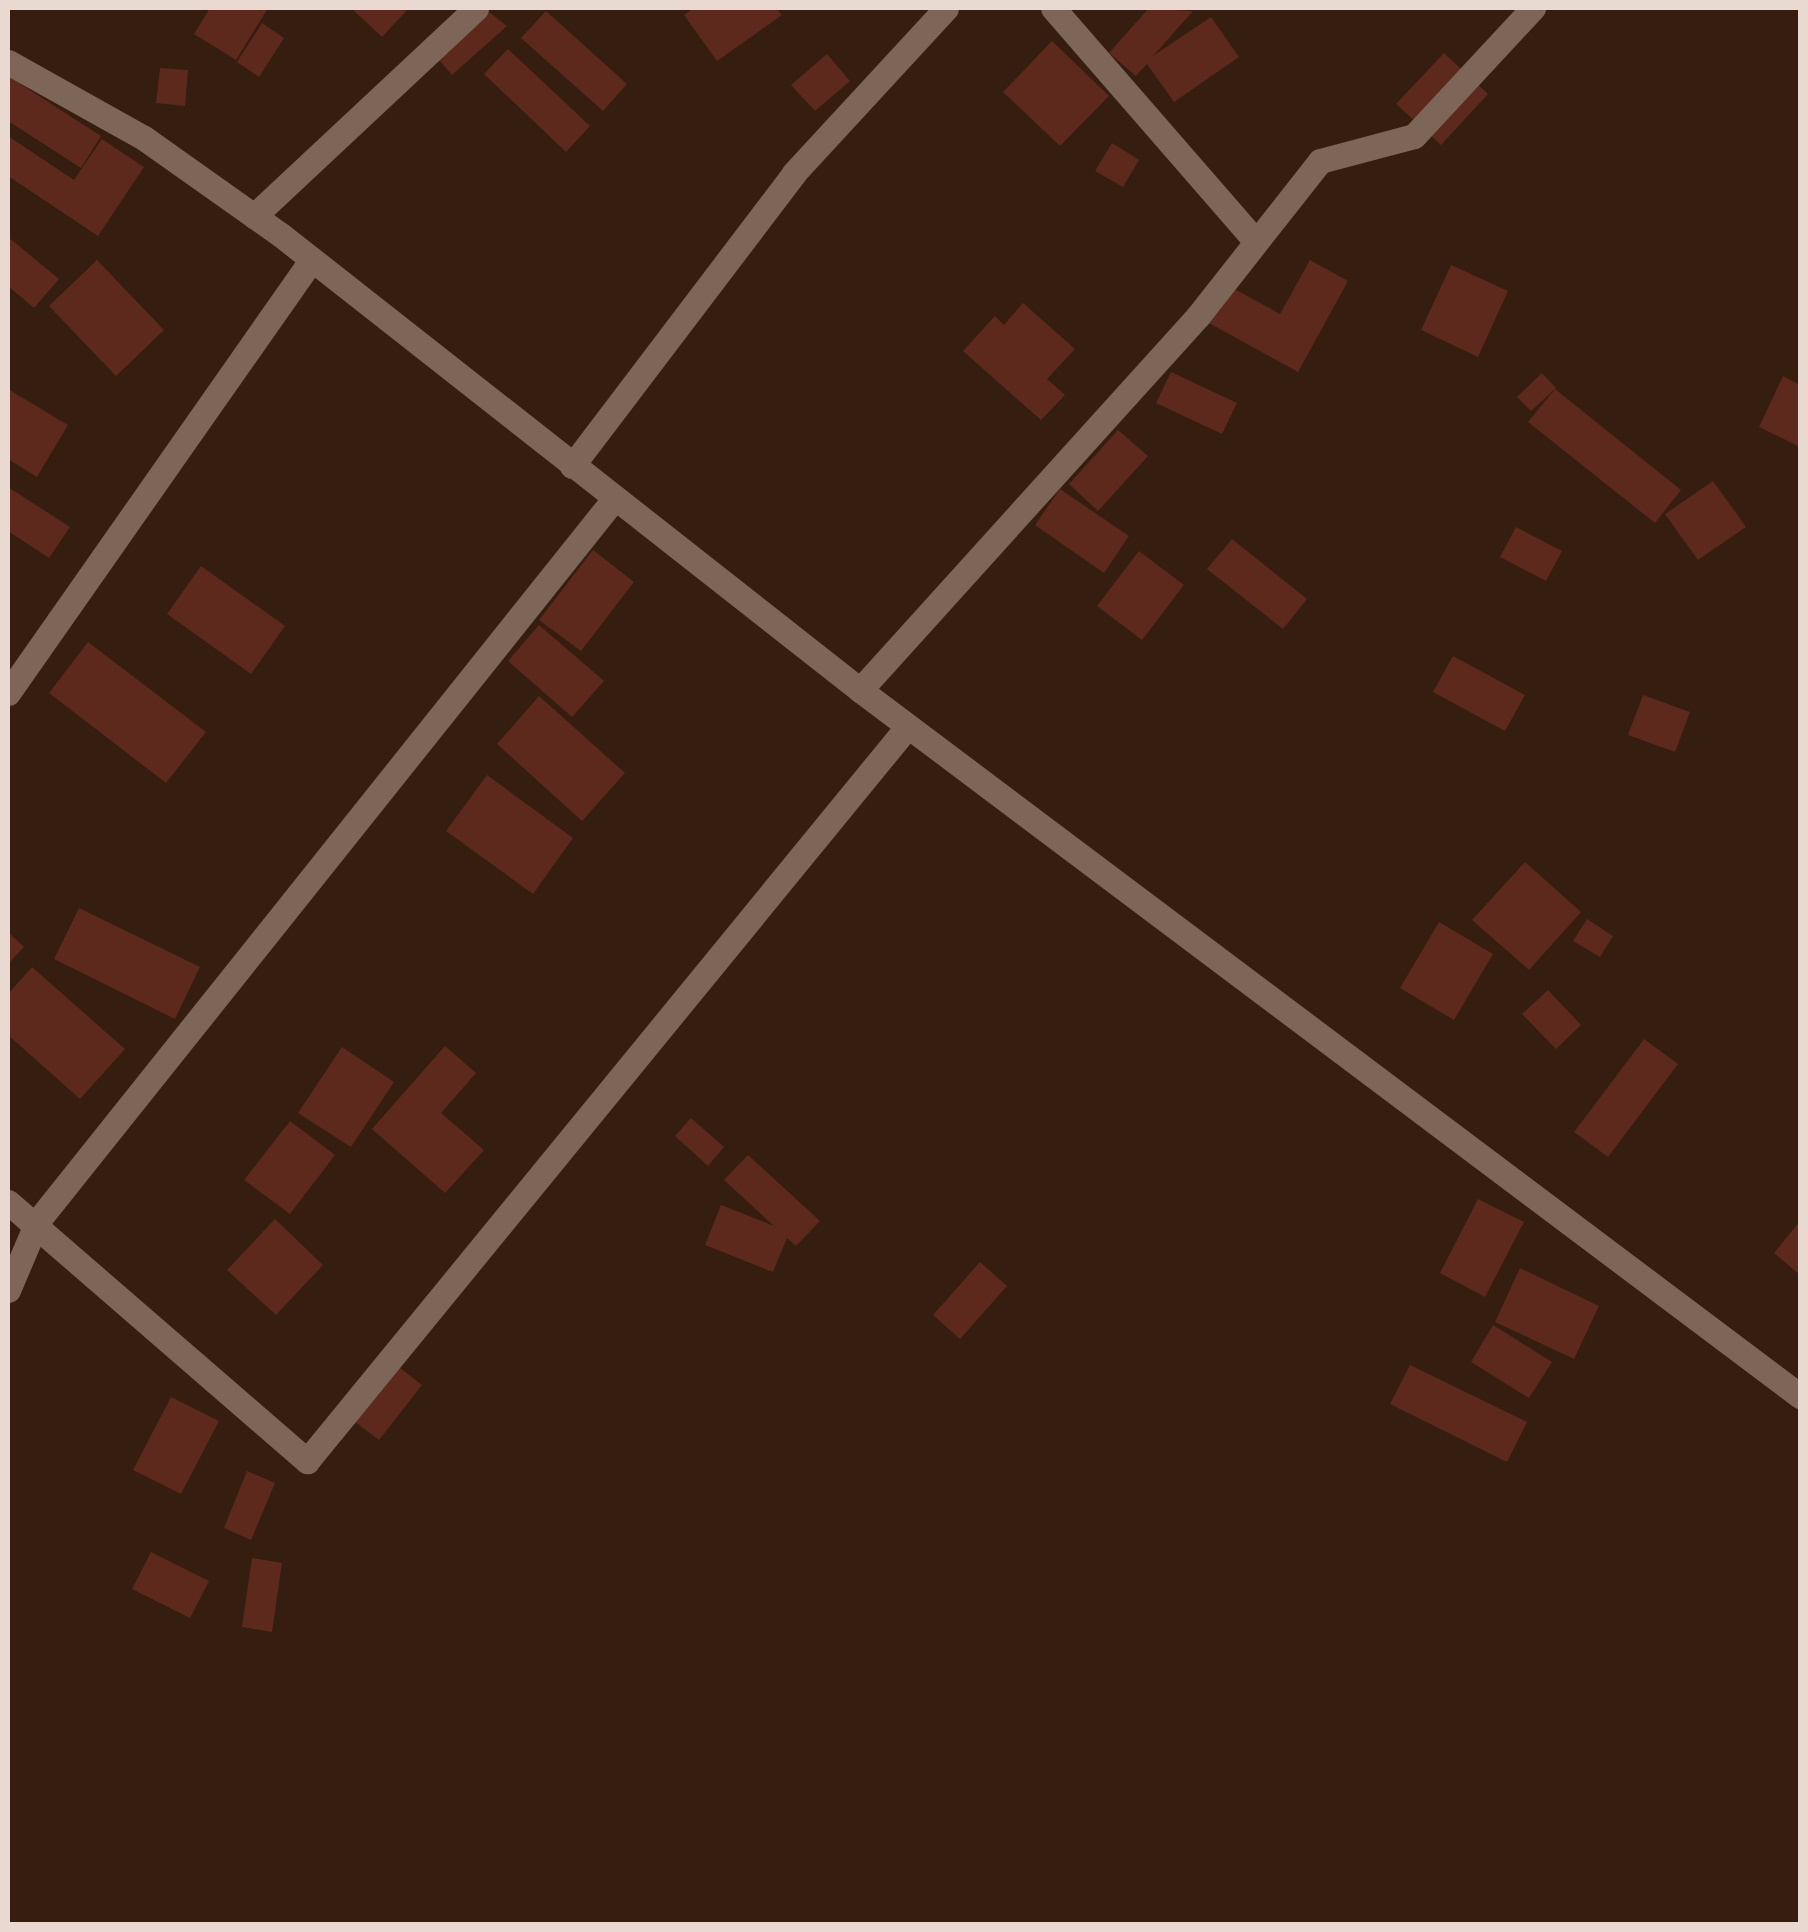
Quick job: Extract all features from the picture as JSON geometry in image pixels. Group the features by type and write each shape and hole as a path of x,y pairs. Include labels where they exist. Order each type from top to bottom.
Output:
{"street":[{"path":"254,216 476,8"},
{"path":"572,466 781,188 946,8"},
{"path":"1053,8 1254,239"},
{"path":"860,690 1198,316 1254,239 1330,154 1414,136 1533,8"},
{"path":"8,62 144,138 254,216 860,690 1800,1396"},
{"path":"8,693 310,262"},
{"path":"8,1290 37,1222 614,499"},
{"path":"8,1202 37,1222 307,1461 908,726"}],"building":[{"path":"210,8 268,8 236,60 194,34"},
{"path":"351,8 409,8 382,37"},
{"path":"484,8 507,26 452,75 433,53"},
{"path":"694,8 776,8 782,15 717,61 684,15"},
{"path":"1149,8 1193,11 1153,56 1211,17 1239,57 1174,102 1147,64 1136,76 1109,53"},
{"path":"546,11 627,84 603,111 521,38"},
{"path":"262,23 284,38 259,77 237,62"},
{"path":"1052,41 1109,96 1060,146 1003,92"},
{"path":"508,49 590,126 566,152 484,74"},
{"path":"1444,53 1488,94 1441,145 1396,104"},
{"path":"827,54 850,81 815,111 791,85"},
{"path":"160,68 188,70 185,106 156,103"},
{"path":"8,76 101,136 81,168 8,121"},
{"path":"8,136 74,180 102,139 144,167 98,236 8,176"},
{"path":"1112,143 1139,160 1123,187 1095,171"},
{"path":"8,237 59,279 34,308 8,286"},
{"path":"97,260 164,330 116,376 49,306"},
{"path":"1310,260 1348,281 1298,372 1209,323 1229,286 1280,314"},
{"path":"1451,265 1508,291 1478,357 1421,330"},
{"path":"1023,303 1075,349 1047,379 1065,395 1041,420 963,351 995,316 1004,325"},
{"path":"1171,372 1237,403 1222,434 1156,403"},
{"path":"1542,373 1556,388 1531,411 1517,397"},
{"path":"1783,376 1800,385 1800,447 1759,427"},
{"path":"8,389 68,425 37,477 8,459"},
{"path":"1555,389 1681,490 1655,523 1528,422"},
{"path":"1118,430 1148,456 1098,511 1069,484"},
{"path":"1713,481 1746,527 1698,560 1665,514"},
{"path":"8,487 70,527 49,558 8,531"},
{"path":"1060,489 1129,536 1104,573 1035,525"},
{"path":"1516,527 1562,551 1546,581 1500,557"},
{"path":"1232,539 1307,599 1283,629 1207,569"},
{"path":"593,550 634,582 581,651 539,620"},
{"path":"1139,551 1184,585 1142,640 1097,606"},
{"path":"201,566 285,626 251,674 167,614"},
{"path":"539,625 604,681 572,717 508,661"},
{"path":"88,642 206,732 166,783 49,693"},
{"path":"1453,656 1525,695 1505,731 1433,692"},
{"path":"1643,695 1690,712 1675,752 1628,735"},
{"path":"539,696 625,773 582,821 497,744"},
{"path":"487,775 573,838 533,894 446,831"},
{"path":"1525,862 1581,912 1529,970 1472,920"},
{"path":"79,908 200,967 175,1019 54,959"},
{"path":"1587,919 1613,936 1600,957 1573,941"},
{"path":"1439,922 1493,954 1454,1020 1400,988"},
{"path":"8,932 24,947 8,964"},
{"path":"32,967 125,1049 80,1099 8,1035 8,994"},
{"path":"1548,990 1581,1025 1556,1049 1522,1014"},
{"path":"1644,1039 1678,1064 1608,1157 1574,1132"},
{"path":"445,1046 476,1073 441,1113 484,1150 445,1193 372,1129"},
{"path":"342,1047 394,1082 351,1147 298,1113"},
{"path":"691,1118 724,1147 708,1166 675,1136"},
{"path":"290,1121 335,1155 290,1214 244,1180"},
{"path":"748,1155 820,1221 796,1246 787,1238 773,1272 705,1245 721,1205 774,1226 724,1180"},
{"path":"1478,1199 1524,1222 1485,1297 1440,1273"},
{"path":"275,1219 323,1265 276,1315 227,1270"},
{"path":"1800,1221 1800,1275 1774,1253"},
{"path":"980,1262 1007,1286 960,1339 933,1315"},
{"path":"1520,1268 1599,1306 1574,1359 1495,1322"},
{"path":"1493,1325 1552,1362 1529,1398 1471,1362"},
{"path":"390,1360 422,1385 379,1440 346,1415"},
{"path":"1410,1365 1527,1422 1507,1462 1390,1404"},
{"path":"171,1397 219,1421 181,1494 133,1470"},
{"path":"247,1471 275,1483 251,1540 224,1528"},
{"path":"151,1552 209,1581 190,1618 132,1589"},
{"path":"252,1558 282,1563 272,1632 242,1627"}]}
